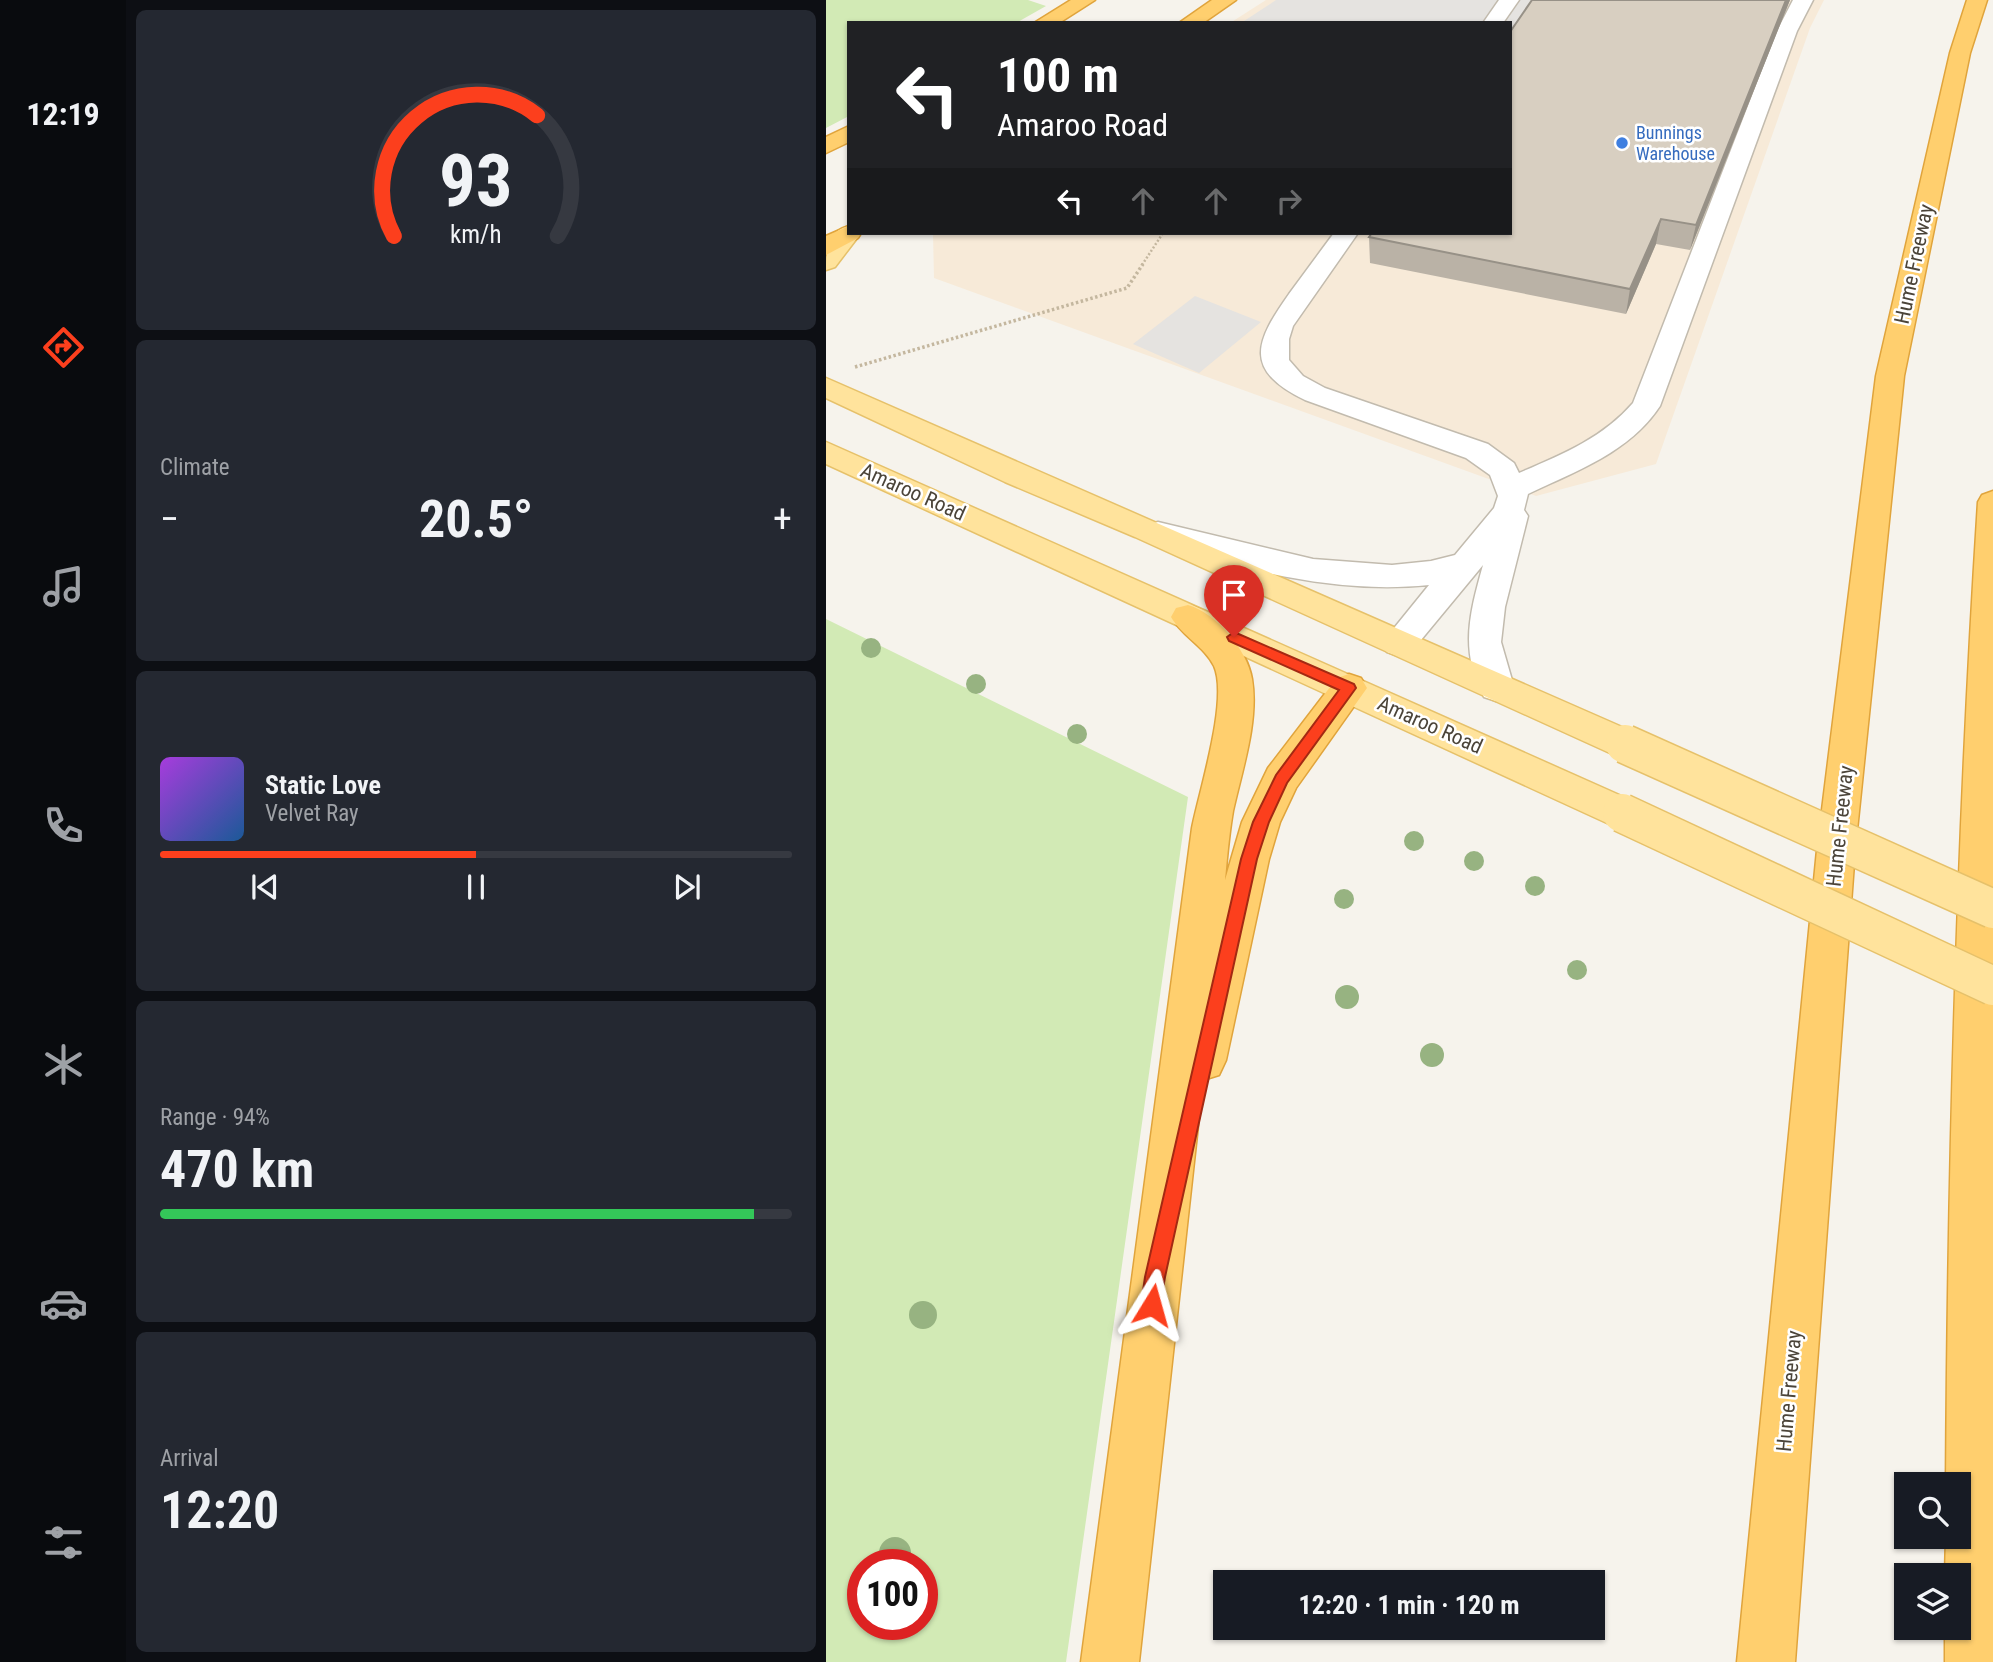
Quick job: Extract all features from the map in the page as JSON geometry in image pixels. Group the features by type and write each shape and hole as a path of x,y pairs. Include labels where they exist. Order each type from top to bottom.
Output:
{"highway":[{"path":"1047,21 1084,0"},
{"path":"1192,21 1226,0"},
{"name":"Hume Freeway","path":"1766,1662 1836,850 1890,376 1959,53 1977,0"},
{"path":"826,146 847,134"},
{"path":"826,247 847,234"},
{"path":"1975,1662 1973,1498 1977,891 1993,502"},
{"path":"1110,1662 1210,828 1237,703 1231,666 1214,641 1188,617"},
{"path":"1155,1277 1249,859 1261,822 1282,779 1349,688"}],"main road":[{"path":"826,262 847,235"},
{"path":"826,387 1016,475 1146,529 1993,909"},
{"name":"Amaroo Road","path":"826,452 1349,688 1993,986"},
{"path":"826,459 861,469"},
{"path":"1349,688 1399,643"}],"lane":[{"path":"1494,21 1509,0"},
{"path":"1512,492 1613,438 1635,421 1646,406 1787,31 1803,0"},
{"path":"1345,235 1280,326 1275,340 1274,358 1283,376 1293,384 1477,451 1503,470 1512,492 1512,523 1488,607 1484,642 1496,687"},
{"path":"1399,643 1497,527 1509,510 1512,492"},
{"path":"1146,529 1284,566 1354,575 1395,578 1425,575 1468,563"}],"path":[{"path":"853,368 1127,288 1162,235"}],"shaded area":[{"path":"1266,0 1824,0 1810,28 1656,464 1536,496 934,278 933,235 1512,235 1512,21 1233,21"},
{"path":"1276,0 1542,0 1512,44 1512,21 1244,21"},
{"path":"1195,296 1261,322 1199,373 1133,344"}],"green space":[{"path":"826,0 1028,0 1046,6 1020,21 847,21 847,117 826,128"},
{"path":"826,619 1188,797 1066,1662 826,1662"}],"building":[{"name":"Bunnings Warehouse","path":"1532,0 1786,0 1696,225 1661,219 1630,289 1369,237 1512,235 1512,29"}],"place":[{"name":"Bunnings Warehouse","path":"1622,143"}],"route":[{"path":"1152,1305 1155,1277 1249,859 1261,822 1282,779 1349,688 1234,637"}]}
